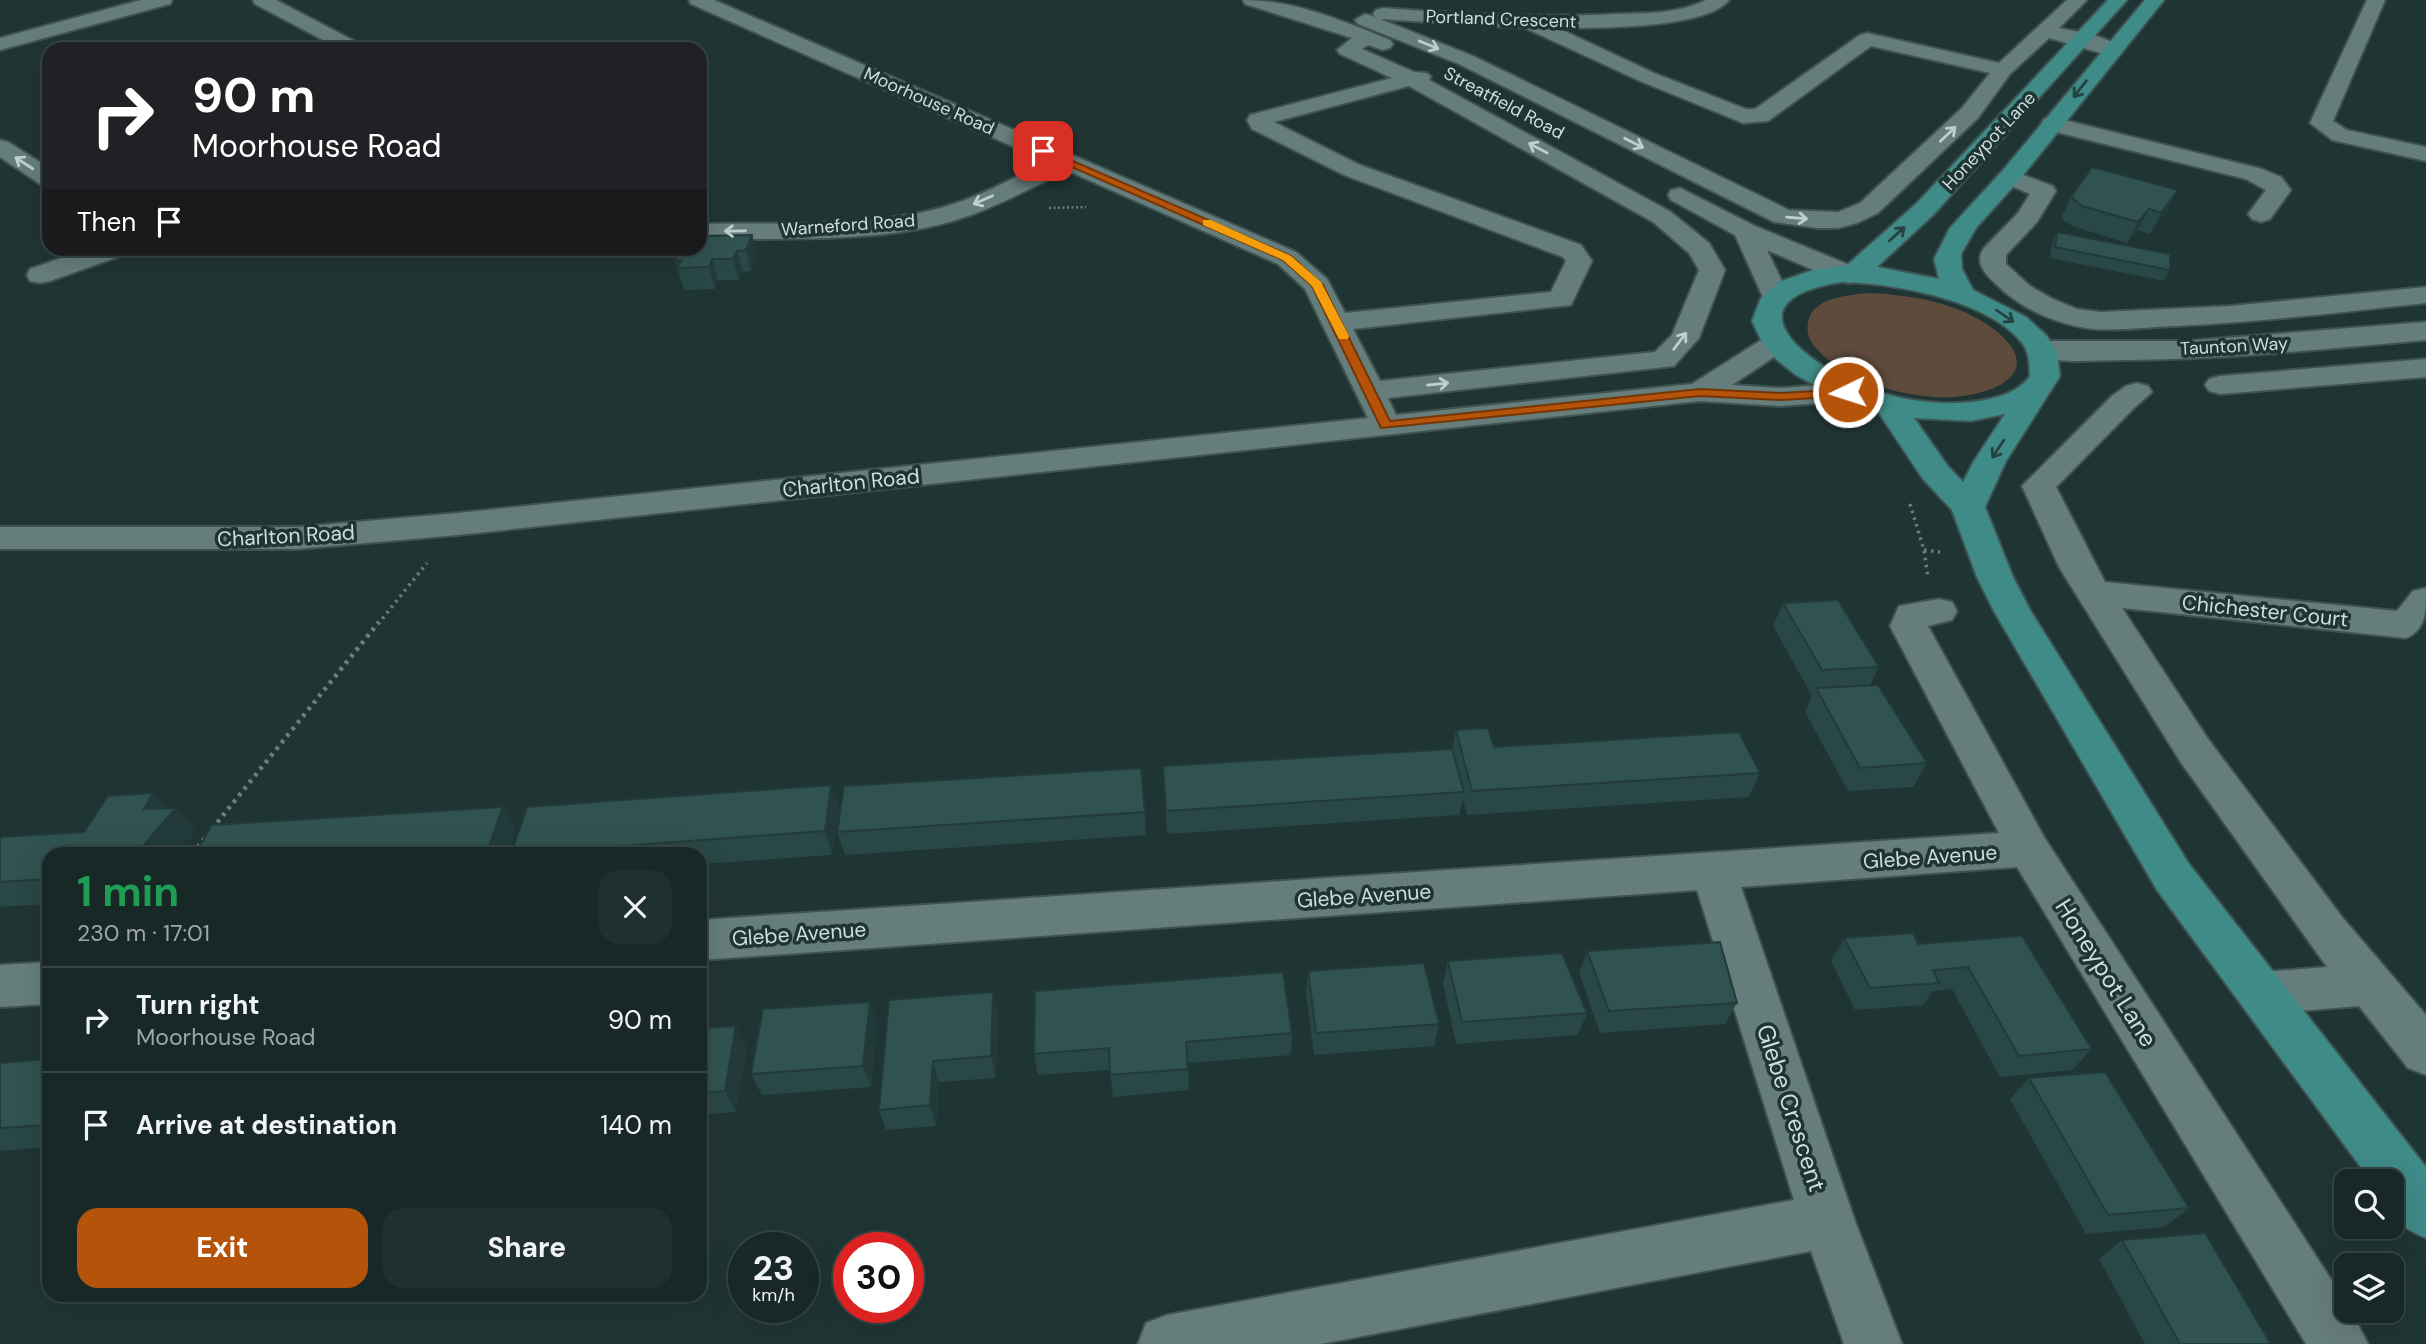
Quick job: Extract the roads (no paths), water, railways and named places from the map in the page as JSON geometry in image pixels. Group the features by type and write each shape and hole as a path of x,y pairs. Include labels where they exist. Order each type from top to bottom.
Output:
{"main road":[{"name":"Honeypot Lane","path":"1851,275 1940,192 2118,0"},
{"name":"Honeypot Lane","path":"1961,293 1948,270 1947,255 1970,220 2010,177 2111,50 2155,0"},
{"path":"1968,507 1990,461 2045,376 2041,350 2028,332 1999,311 1961,293 1925,282 1888,276 1851,275 1810,280 1776,298 1768,311 1768,326 1776,343 1792,361 1817,378 1848,392 1889,405 1940,412 1973,412 2009,406 2033,393"},
{"path":"1889,405 1935,472 1968,507 1995,577 2012,611 2174,877 2426,1211"}],"street":[{"path":"0,44 163,0"},
{"path":"262,0 342,42"},
{"name":"Moorhouse Road","path":"698,0 1287,258 1317,285 1386,426"},
{"name":"Streatfield Road","path":"1252,0 1342,27 1370,24 1442,71 1516,109"},
{"name":"Portland Crescent","path":"1279,8 1295,4 1370,24 1529,22 1674,17 1704,10 1720,0"},
{"path":"1370,391 1664,360 1685,338 1712,270 1700,249 1682,232 1612,188 1411,79 1348,50 1370,24 1466,60 1783,217 1854,219 1970,113 2004,70 2078,0"},
{"path":"2376,0 2321,123 2340,135 2426,154"},
{"path":"1529,22 1647,77 1743,116 1760,116 1867,39 2004,70"},
{"path":"2045,31 2082,39 2111,50"},
{"path":"1336,322 1561,299 1579,261 1572,251 1563,247 1352,170 1260,124 1258,120 1442,71"},
{"path":"2052,124 2254,174 2272,182 2279,190 2261,214"},
{"path":"0,147 42,174"},
{"name":"Warneford Road","path":"707,232 845,228 910,223 961,210 1068,162"},
{"path":"1612,188 1647,178 1672,162"},
{"path":"2010,177 2044,191 2028,217 1993,254 1993,265 2014,287 2061,312 2085,319 2216,316 2426,295"},
{"path":"1647,178 1746,231 1851,275"},
{"path":"1898,180 1940,192"},
{"path":"1746,231 1776,298"},
{"path":"40,275 94,256"},
{"path":"2216,316 2240,336 2285,382"},
{"name":"Taunton Way","path":"2041,350 2095,352 2247,346 2426,331"},
{"name":"Charlton Road","path":"1700,392 1776,343"},
{"path":"2220,385 2285,382 2426,368"},
{"path":"1537,375 1564,407"},
{"name":"Charlton Road","path":"0,538 298,538 458,524 1700,392 1782,397 1848,392"},
{"path":"2137,392 2123,402 2039,486 2067,550 2194,750 2326,931 2426,1052"},
{"name":"Chichester Court","path":"2092,593 2406,625 2426,600"},
{"name":"Honeypot Lane","path":"1938,611 1912,615 1909,626 2029,849 2339,1344"},
{"name":"Glebe Avenue","path":"707,940 1960,856 2029,849"},
{"name":"Glebe Crescent","path":"1713,871 1828,1221 1873,1344"},
{"path":"0,986 42,983"},
{"path":"2262,993 2370,984"},
{"path":"1167,1344 1828,1221"}]}
